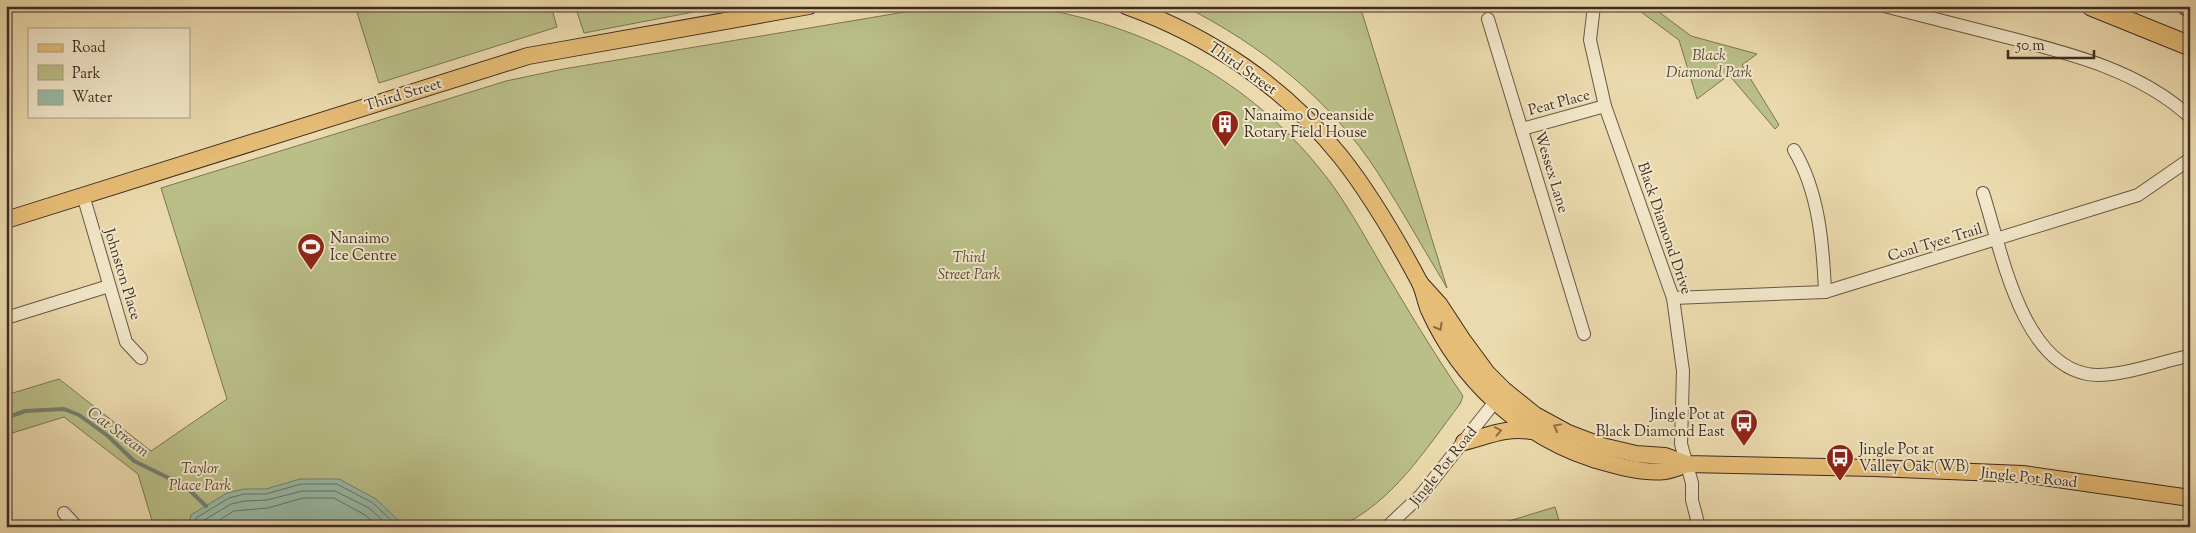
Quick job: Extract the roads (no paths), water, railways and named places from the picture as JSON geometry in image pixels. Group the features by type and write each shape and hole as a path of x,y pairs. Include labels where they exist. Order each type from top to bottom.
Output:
{"highway":[{"path":"2091,6 2190,46"}],"main road":[{"name":"Third Street","path":"6,220 528,56 809,6"},
{"name":"Third Street","path":"1126,6 1164,21 1210,44 1256,74 1299,111 1325,138 1353,174 1420,283 1439,304 1499,396"},
{"name":"Jingle Pot Road","path":"1499,396 1514,419 1533,431 1575,452 1608,463 1637,469 1664,471 1687,464 1996,472 2063,479 2190,498"},
{"name":"Jingle Pot Road","path":"1499,396 1580,438 1620,451 1665,456 1687,464"},
{"path":"1464,442 1499,430 1518,429 1533,431"}],"street":[{"name":"Black Diamond Drive","path":"1594,6 1590,40 1605,106 1673,298 1683,371 1681,444 1687,464 1699,527"},
{"path":"1884,6 2075,56 2116,71 2177,105 2190,117"},
{"name":"Wessex Lane","path":"1488,19 1584,334"},
{"name":"Peat Place","path":"1522,129 1605,106"},
{"path":"1794,150 1807,172 1824,248 1825,292"},
{"name":"Coal Tyee Trail","path":"1673,298 1825,292 1998,240 2138,195 2190,159"},
{"path":"1983,193 2015,299 2045,351 2066,366 2087,374 2117,373 2184,357"},
{"name":"Johnston Place","path":"82,195 126,342 142,358"},
{"path":"6,318 109,286"},
{"name":"Jingle Pot Road","path":"1387,527 1421,495 1499,396"},
{"path":"64,513 77,527"}],"water":[{"path":"300,479 339,479 376,499 405,527 190,527 189,525 191,515 227,493 244,489 266,489"}],"waterway":[{"name":"Cat Stream","path":"6,418 25,411 64,409 79,415 108,436 134,461 185,486 206,506"}],"place":[{"name":"Nanaimo Oceanside Rotary Field House","path":"1225,148"},
{"name":"Nanaimo Ice Centre","path":"311,271"},
{"name":"Jingle Pot at Black Diamond East","path":"1744,447"},
{"name":"Jingle Pot at Valley Oak (WB)","path":"1840,482"}],"park label":[{"name":"Black Diamond Park","path":"1709,64"},
{"name":"Third Street Park","path":"969,266"},
{"name":"Taylor Place Park","path":"200,476"}]}
